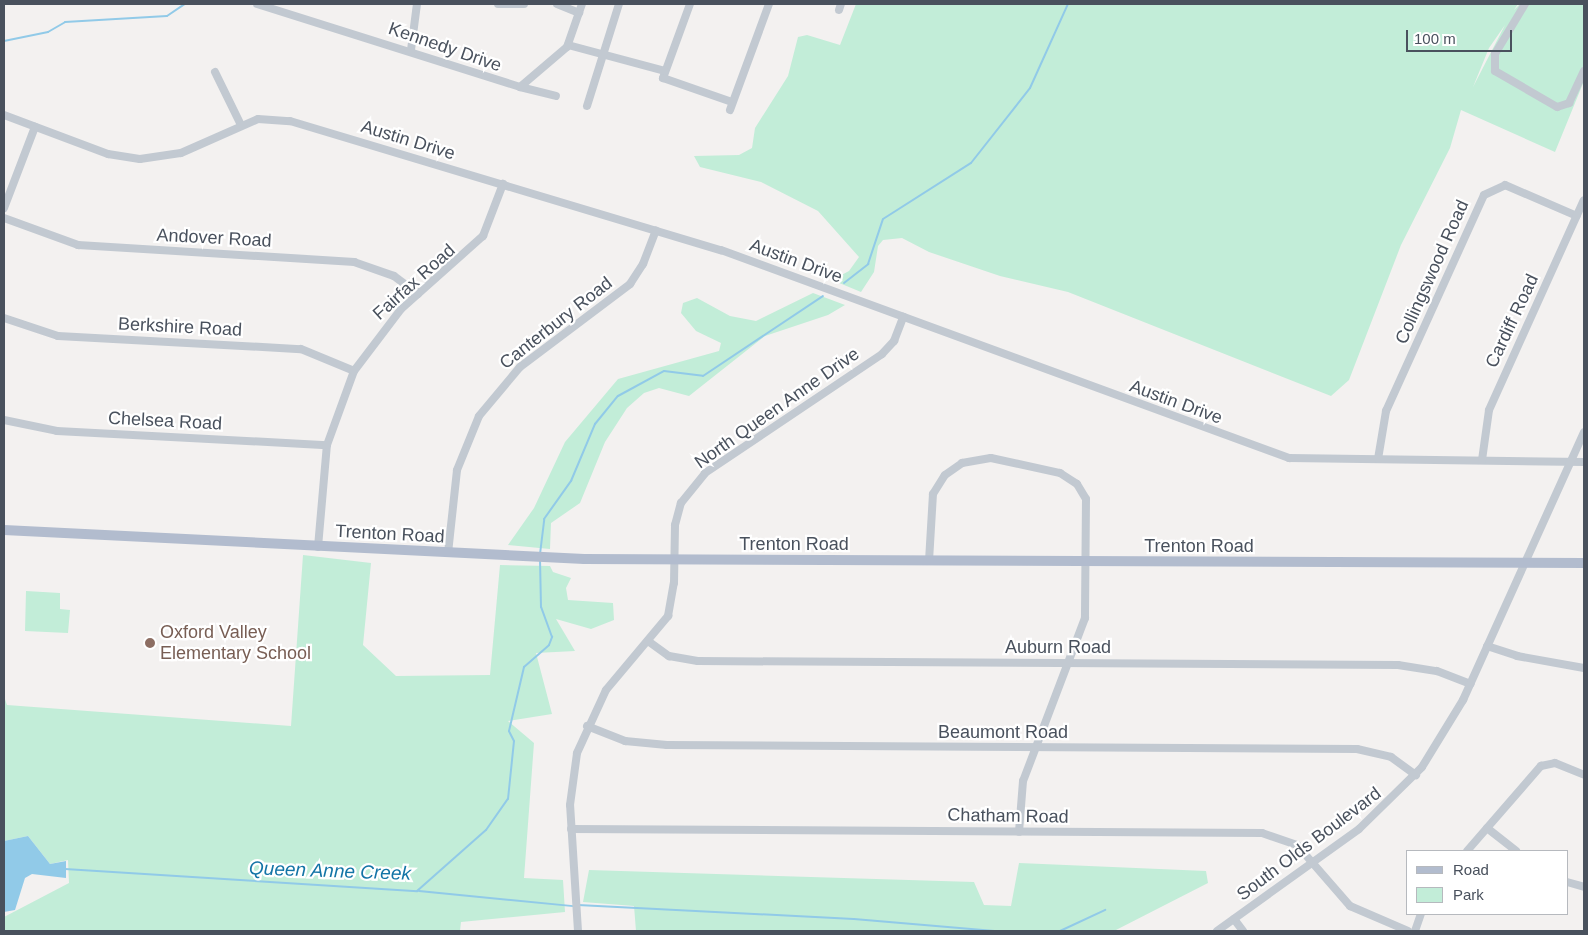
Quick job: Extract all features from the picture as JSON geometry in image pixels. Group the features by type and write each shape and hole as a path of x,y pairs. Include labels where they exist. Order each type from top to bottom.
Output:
{"main road":[{"name":"Trenton Road","path":"4,530 547,558 1584,563"}],"street":[{"name":"Kennedy Drive","path":"257,4 410,50 520,87 568,45 582,4"},
{"path":"410,50 417,4"},
{"path":"498,4 524,4"},
{"path":"557,4 579,13"},
{"path":"587,106 601,54 619,4"},
{"path":"690,4 663,78 731,106 769,4"},
{"path":"1525,4 1495,54 1495,71 1558,107 1569,102 1584,71"},
{"path":"568,45 665,71"},
{"path":"215,72 241,125"},
{"path":"520,87 556,96"},
{"name":"Austin Drive","path":"4,115 108,154 140,159 181,153 241,125 267,118 290,120 656,230 903,317 1276,455 1378,459 1584,462"},
{"path":"4,208 35,127"},
{"name":"Fairfax Road","path":"318,546 327,446 354,371 382,331 418,294 483,236 503,184"},
{"name":"Collingswood Road","path":"1378,459 1386,411 1484,196 1505,185 1577,216"},
{"name":"Cardiff Road","path":"1482,460 1489,410 1584,200"},
{"name":"Andover Road","path":"4,218 84,245 354,262 389,273 418,294"},
{"name":"Canterbury Road","path":"448,553 457,470 479,416 520,367 630,284 643,264 656,230"},
{"name":"North Queen Anne Drive","path":"578,931 571,829 573,771 587,726 606,690 648,641 672,603 678,510 697,481 882,354 894,341 903,317"},
{"name":"Berkshire Road","path":"4,318 58,336 301,349 354,371"},
{"name":"Chelsea Road","path":"4,420 57,431 327,446"},
{"name":"South Olds Boulevard","path":"1217,931 1312,864 1381,811 1416,775 1449,728 1471,684 1584,432"},
{"path":"929,561 930,512 937,486 954,466 991,458 1060,473 1077,484 1088,508 1085,618 1070,662 1035,747 1021,790 1019,832"},
{"name":"Auburn Road","path":"648,641 682,660 1398,665 1438,671 1471,684"},
{"path":"1487,646 1517,656 1584,668"},
{"name":"Beaumont Road","path":"587,726 649,745 1357,750 1391,757 1416,775"},
{"path":"1468,850 1542,766 1555,763 1584,775"},
{"path":"1487,828 1515,850"},
{"name":"Chatham Road","path":"571,829 1262,833 1292,841 1350,906 1408,931"},
{"path":"1568,882 1584,887"},
{"path":"1415,931 1420,915"},
{"path":"1234,919 1243,931"}],"green space":[{"path":"856,4 1518,4 1514,10 1520,4 1584,4 1584,81 1555,152 1461,110 1450,148 1401,245 1349,380 1331,396 1068,292 1000,276 929,252 902,238 883,240 878,246 874,272 861,292 832,280 849,271 859,257 818,211 761,182 700,167 694,156 739,155 752,148 755,128 788,76 798,37 807,35 840,45","holes":["1505,25 1473,87 1489,48"]},
{"path":"813,293 845,305 828,315 765,336 689,396 659,388 644,393 627,408 605,442 580,503 551,523 550,549 508,545 534,508 565,442 618,379 719,351 721,343 696,331 681,313 683,303 697,298 730,316 756,321"},
{"path":"303,555 371,563 363,645 396,676 490,675 500,565 550,566 553,572 571,578 566,588 568,600 613,603 614,620 591,629 556,619 575,651 536,653 552,714 508,721 534,743 524,878 563,880 565,912 461,922 460,931 4,931 4,917 69,883 68,860 50,864 28,836 4,841 4,696 7,705 291,726"},
{"path":"26,591 60,593 60,609 70,610 68,633 25,631"},
{"path":"1019,863 1206,871 1208,883 1114,931 636,931 634,906 583,902 589,870 974,882 984,905 1011,906"}],"water":[{"path":"28,836 50,864 66,861 66,878 32,874 25,878 15,910 4,912 4,841"}],"waterway":[{"path":"4,41 48,32 65,22 167,16 185,4"},
{"name":"Queen Anne Creek","path":"844,283 868,264 883,219 971,163 1030,88 1068,4"},
{"name":"Queen Anne Creek","path":"540,554 544,519 571,481 595,424 618,396 664,371 703,376 823,296"},
{"name":"Queen Anne Creek","path":"65,869 417,891 486,830 508,799 514,741 509,731 524,667 549,645 552,637 541,607 540,561"},
{"path":"419,891 573,906"},
{"path":"578,905 854,919 994,931"},
{"path":"1060,931 1105,910"}],"place":[{"name":"Oxford Valley Elementary School","path":"150,643"}]}
